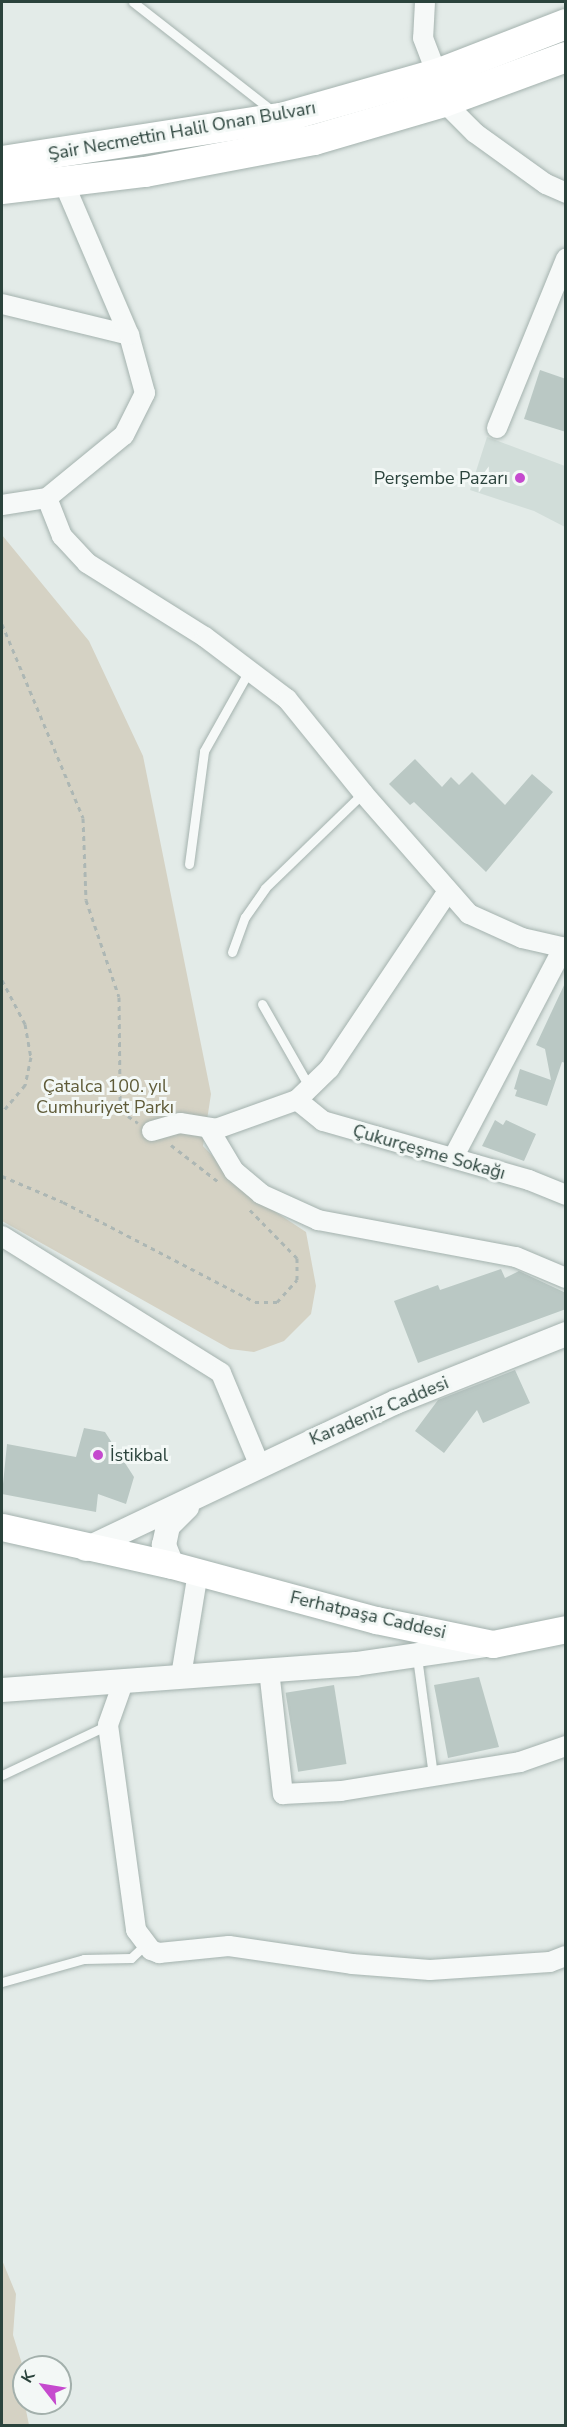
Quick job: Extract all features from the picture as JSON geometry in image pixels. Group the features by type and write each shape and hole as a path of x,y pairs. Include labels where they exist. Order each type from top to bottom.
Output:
{"main road":[{"name":"Şair Necmettin Halil Onan Bulvarı","path":"2,189 228,158 314,140 440,88 566,24"},
{"name":"Şair Necmettin Halil Onan Bulvarı","path":"2,161 281,118 440,88 566,57"},
{"name":"Ferhatpaşa Caddesi","path":"2,1527 86,1549 172,1565 376,1620 493,1644 566,1629"}],"street":[{"path":"426,2 423,38 440,88 475,132 546,184 566,193"},
{"path":"2,505 47,498 124,435 145,393 129,336 63,181"},
{"path":"496,428 566,259"},
{"path":"2,304 129,336"},
{"path":"47,498 62,536 87,563 250,669 287,699 363,793 469,914 522,938 565,948 453,1158"},
{"path":"152,1131 180,1123 209,1129 303,1094 329,1069 448,891"},
{"name":"Çukurçeşme Sokağı","path":"303,1094 323,1121 453,1158 566,1195"},
{"path":"209,1129 234,1171 261,1194 318,1220 516,1257 566,1278"},
{"path":"2,1236 221,1373 259,1464"},
{"name":"Karadeniz Caddesi","path":"86,1549 197,1497 259,1464 396,1402 566,1334"},
{"name":"Karadeniz Caddesi","path":"172,1565 164,1545 168,1526 197,1497"},
{"path":"181,1676 198,1572"},
{"path":"2,1690 269,1670 417,1655 493,1644"},
{"path":"269,1670 283,1794 341,1791 520,1762 566,1746"},
{"path":"124,1680 108,1725 134,1919 144,1946 159,1953 229,1946 352,1964 430,1970 550,1962 566,1956"}],"lane":[{"path":"133,2 281,118"},
{"path":"189,864 204,751 250,669"},
{"path":"232,952 245,917 265,888 363,793"},
{"path":"262,1004 303,1094"},
{"path":"417,1655 433,1776"},
{"path":"2,1775 108,1725"},
{"path":"2,1982 84,1959 131,1958 144,1946"}],"path":[{"path":"2,624 83,818 86,900 119,997 120,1101 128,1116 152,1131 197,1169 228,1189"},
{"path":"2,980 25,1024 31,1057 25,1085 2,1112"},
{"path":"2,1176 63,1202 255,1302 277,1302 297,1280 297,1258 266,1229 245,1203"}],"shaded area":[{"name":"Perşembe Pazarı","path":"487,437 565,466 565,527 534,511 470,490"}],"green space":[{"name":"Çatalca 100. yıl Cumhuriyet Parkı","path":"2,535 89,641 143,756 211,1094 203,1146 250,1195 306,1232 316,1286 311,1314 284,1341 254,1352 230,1349 2,1221"},
{"path":"2,2260 16,2294 13,2335 19,2355 12,2355 12,2415 27,2415 29,2425 2,2425"}],"building":[{"path":"540,370 566,379 566,432 524,419"},
{"path":"415,759 442,787 451,777 459,785 472,772 505,805 532,774 553,792 486,872 414,802 410,805 389,784"},
{"path":"566,981 566,1063 562,1062 547,1106 515,1096 517,1090 514,1089 520,1069 551,1080 545,1049 536,1045"},
{"path":"495,1120 503,1125 506,1120 536,1134 524,1161 482,1146"},
{"path":"501,1269 505,1278 519,1271 566,1293 566,1309 418,1363 394,1301 438,1285 440,1290"},
{"path":"515,1370 530,1403 483,1423 477,1410 444,1453 415,1431 438,1400"},
{"path":"84,1428 105,1432 134,1477 126,1504 98,1494 96,1512 2,1494 7,1444 76,1457"},
{"path":"479,1677 499,1747 448,1758 434,1685"},
{"path":"334,1685 347,1764 298,1772 286,1693"}],"place":[{"name":"Perşembe Pazarı","path":"520,478"},
{"name":"İstikbal","path":"98,1455"}]}
